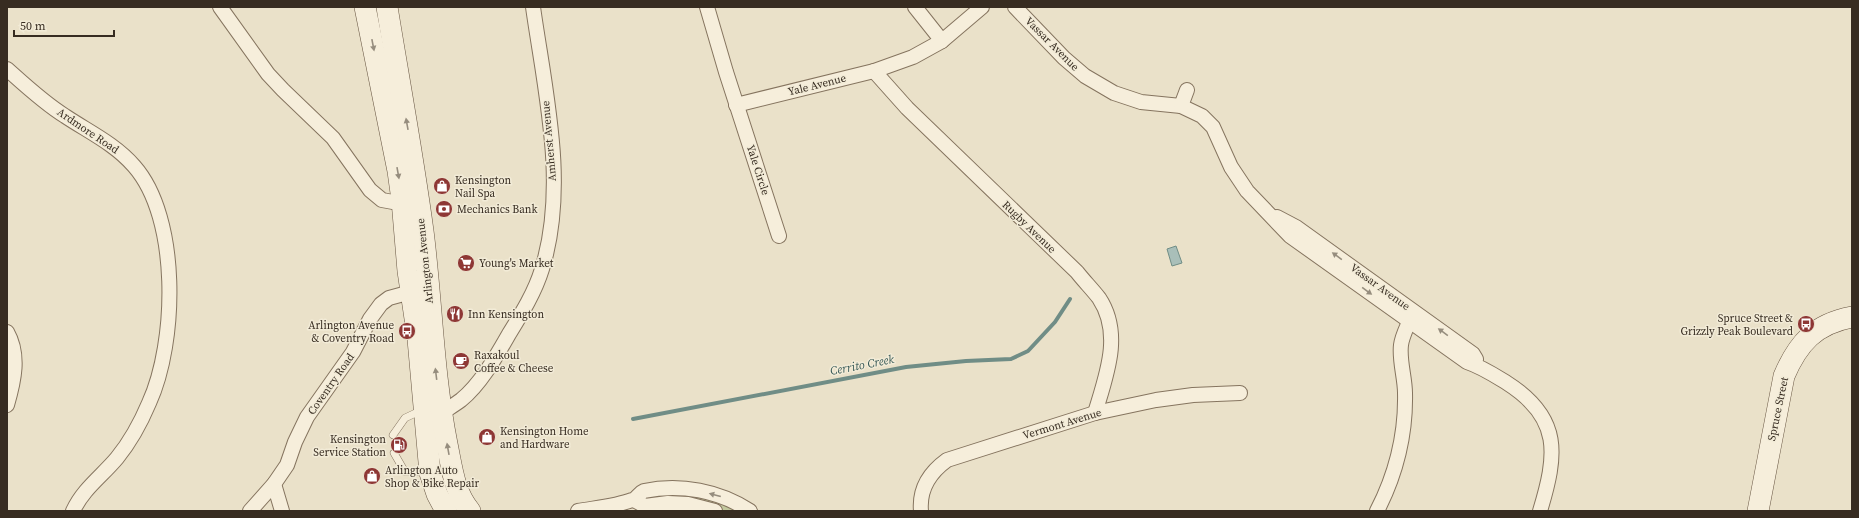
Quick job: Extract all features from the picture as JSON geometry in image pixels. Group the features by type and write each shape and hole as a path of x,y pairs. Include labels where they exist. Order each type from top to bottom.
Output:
{"main road":[{"name":"Arlington Avenue","path":"365,7 388,74 414,162 423,232 436,370 430,415 430,472 437,494 446,511"},
{"name":"Arlington Avenue","path":"387,7 388,74 398,171 411,292 430,415 460,497 470,511"},
{"name":"Spruce Street","path":"1758,511 1784,376 1793,356 1806,340 1822,328 1842,319 1852,317"}],"street":[{"path":"220,7 268,74 333,138 370,190 382,200 393,202 402,200"},
{"name":"Amherst Avenue","path":"430,415 465,396 496,356 526,304 542,269 549,237 554,199 554,173 552,142 533,7"},
{"path":"707,7 736,105"},
{"path":"915,7 942,41"},
{"name":"Yale Avenue","path":"736,105 874,71 913,57 942,41 982,7"},
{"name":"Vassar Avenue","path":"1015,7 1064,58 1085,76 1114,93 1140,102 1181,106 1202,116 1213,127 1235,173 1247,191 1290,236 1467,362 1482,367 1518,390 1534,404 1546,421 1551,438 1552,463 1540,511"},
{"name":"Ardmore Road","path":"7,69 41,99 117,149 134,166 152,195 158,213 168,260 170,288 165,348 158,380 150,403 139,424 118,456 86,489 73,511"},
{"name":"Rugby Avenue","path":"874,71 907,108 1077,272 1099,299 1109,320 1112,338 1108,370 1095,413"},
{"path":"1181,106 1187,90"},
{"name":"Yale Circle","path":"736,105 779,236"},
{"name":"Vassar Avenue","path":"1271,215 1296,227 1473,354 1482,367"},
{"name":"Coventry Road","path":"250,511 274,484 287,465 295,442 307,417 353,352 370,319 381,304 389,298 411,292"},
{"path":"1377,511 1395,471 1400,448 1404,420 1405,393 1401,346 1409,322"},
{"path":"7,332 15,358 14,381 7,405"},
{"name":"Vermont Avenue","path":"921,511 921,494 924,485 937,467 947,460 1095,413 1164,399 1193,395 1240,393"},
{"path":"274,484 282,511"},
{"path":"578,511 634,500 642,492 668,488 689,489 716,494 736,502 750,511"},
{"path":"634,500 645,506 668,503 688,504 715,511"}],"lane":[{"path":"393,435 405,418 430,415"},
{"path":"394,453 405,472 430,472"}],"green space":[{"path":"665,493 701,495 739,511 724,511 718,508 647,501 642,497"}],"water":[{"path":"1176,246 1182,263 1172,266 1167,249"}],"waterway":[{"name":"Cerrito Creek","path":"633,419 906,367 966,361 1011,359 1028,351 1055,322 1070,299"}],"place":[{"name":"Kensington Nail Spa","path":"442,186"},
{"name":"Mechanics Bank","path":"444,209"},
{"name":"Young's Market","path":"466,263"},
{"name":"Inn Kensington","path":"455,314"},
{"name":"Spruce Street & Grizzly Peak Boulevard","path":"1806,324"},
{"name":"Arlington Avenue & Coventry Road","path":"407,331"},
{"name":"Raxakoul Coffee & Cheese","path":"461,361"},
{"name":"Kensington Home and Hardware","path":"487,437"},
{"name":"Kensington Service Station","path":"399,445"},
{"name":"Arlington Auto Shop & Bike Repair","path":"372,476"}]}
